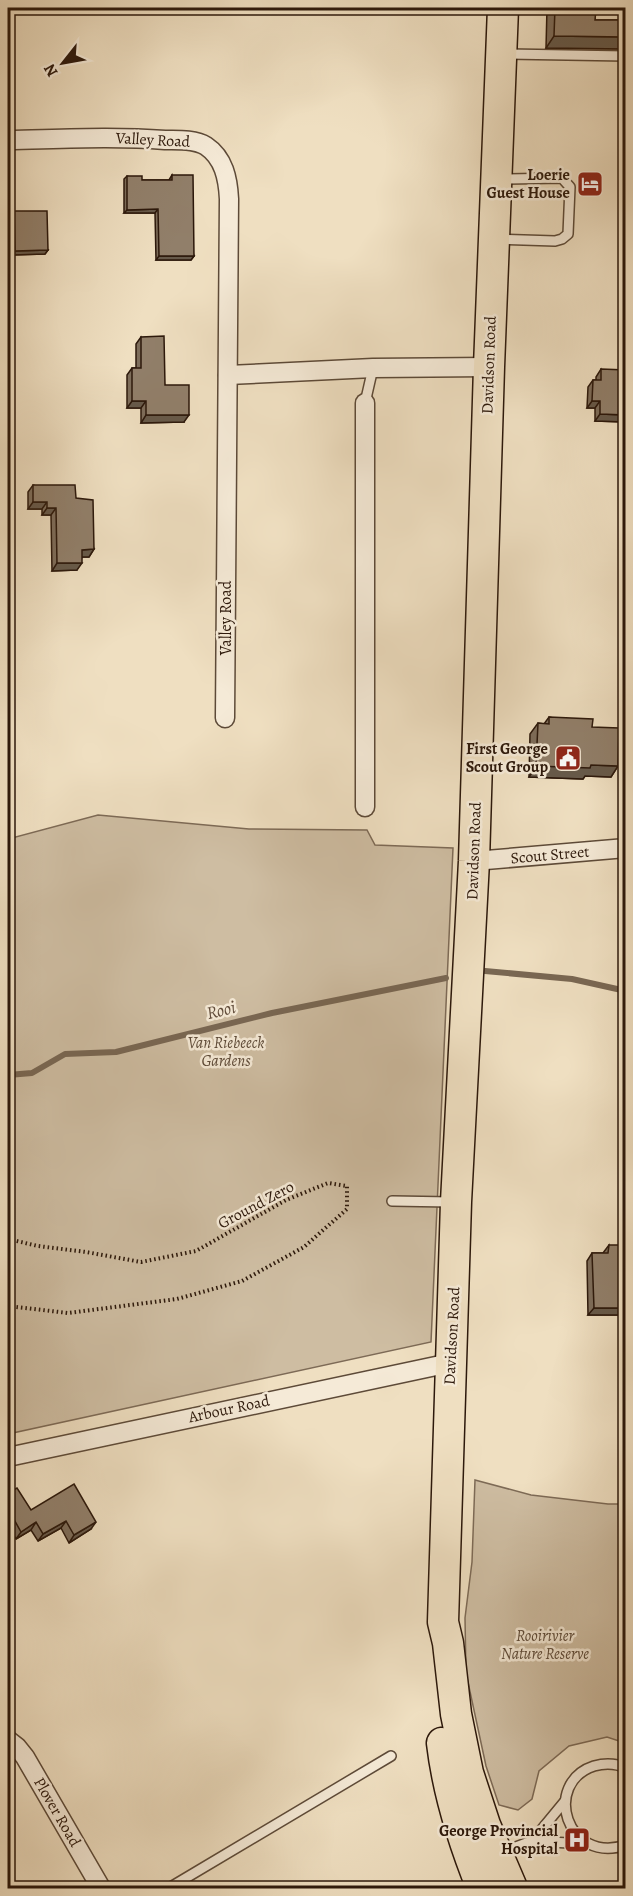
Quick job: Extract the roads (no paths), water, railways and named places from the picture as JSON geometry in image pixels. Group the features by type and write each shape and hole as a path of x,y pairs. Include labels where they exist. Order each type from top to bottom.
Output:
{"highway":[{"name":"Davidson Road","path":"503,8 474,861 456,1202 442,1622 436,1641 435,1665 443,1752 451,1794 484,1866 512,1888"}],"street":[{"name":"Valley Road","path":"8,140 135,138 198,142 208,147 223,166 228,179 225,718"},
{"path":"228,375 373,368 489,368"},
{"path":"364,403 365,807"},
{"name":"Scout Street","path":"474,861 626,848"},
{"name":"Arbour Road","path":"8,1456 450,1363"},
{"name":"Plover Road","path":"8,1740 25,1757 101,1888"}],"lane":[{"path":"500,54 626,56"},
{"path":"494,239 555,241 562,239 568,234 570,187 562,178 496,179"},
{"path":"364,403 373,368"},
{"path":"392,1202 456,1202"},
{"path":"169,1888 391,1756"},
{"path":"587,1844 574,1833 566,1818 565,1801 573,1781 580,1773 599,1764 626,1768"},
{"path":"484,1866 532,1840 565,1801"},
{"path":"532,1840 587,1844 600,1849 615,1849 626,1845"}],"waterway":[{"name":"Rooi","path":"485,971 572,979 626,991"},
{"name":"Rooi","path":"8,1075 32,1073 65,1054 116,1052 272,1013 446,978"}],"place":[{"name":"Loerie Guest House","path":"590,184"},
{"name":"First George Scout Group","path":"568,758"},
{"name":"George Provincial Hospital","path":"577,1840"}],"park label":[{"name":"Van Riebeeck Gardens","path":"226,1052"},
{"name":"Rooirivier Nature Reserve","path":"545,1645"}]}
